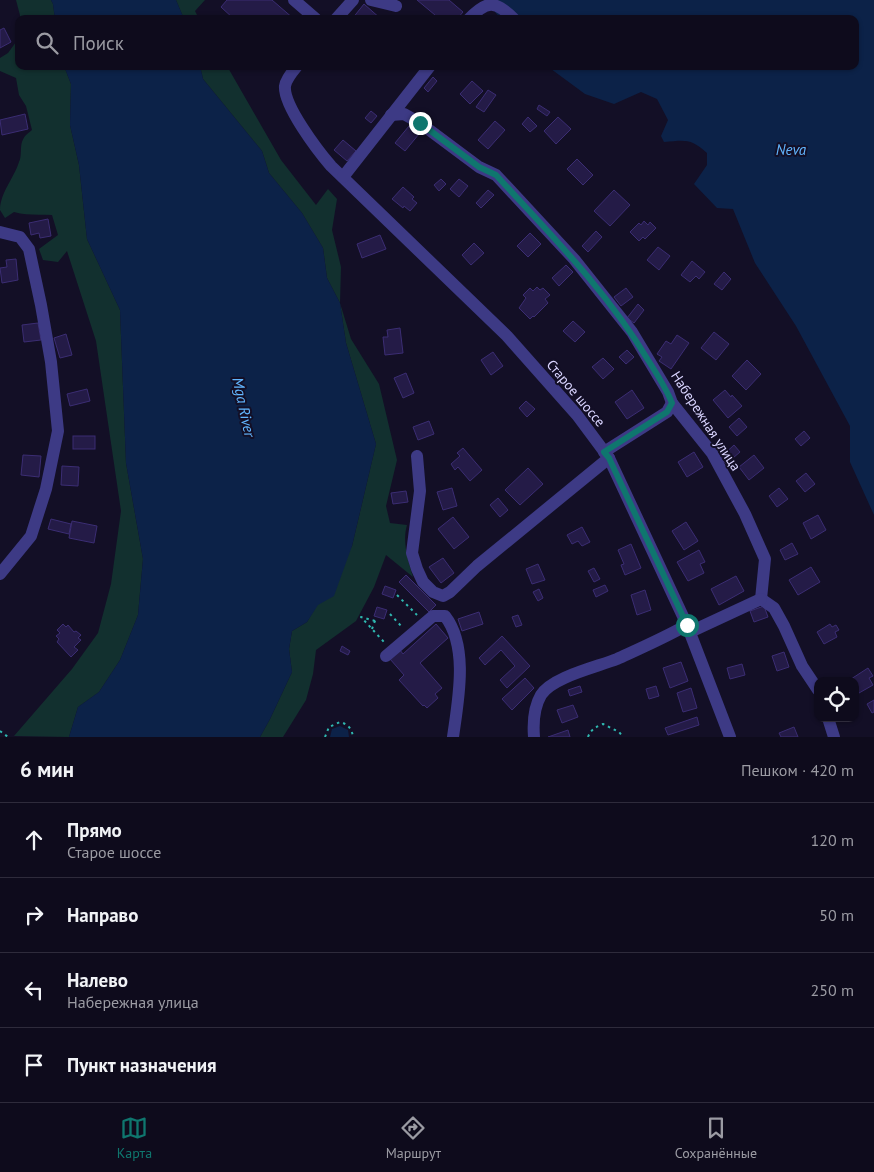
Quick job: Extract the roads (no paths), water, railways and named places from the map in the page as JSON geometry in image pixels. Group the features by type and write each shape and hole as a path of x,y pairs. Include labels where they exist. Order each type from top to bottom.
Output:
{"street":[{"path":"294,0 311,15"},
{"path":"371,0 396,6"},
{"path":"339,15 350,2"},
{"path":"472,15 479,6 486,2 496,3 510,15"},
{"name":"Старое шоссе","path":"294,70 285,85 286,98 331,166 507,336 576,415 607,455 688,629 730,737"},
{"path":"343,176 427,70"},
{"name":"Набережная улица","path":"391,115 404,114 420,123 479,167 496,175 574,259 632,332 668,392 672,403 712,453 745,514 765,559 761,598"},
{"path":"0,232 20,237 28,249 44,324 58,431 46,489 31,536 0,574"},
{"path":"416,456 420,491 412,553 417,570 424,582 433,592 443,596 450,592 477,566 607,455 667,412 672,403"},
{"path":"534,737 536,710 541,695 551,685 761,598 774,608 802,666 814,684"},
{"path":"389,653 433,616 445,616 451,624 458,646 460,671 453,737"},
{"path":"829,722 834,737"}],"water":[{"path":"51,0 176,0 182,15 54,15"},
{"name":"Neva","path":"491,0 874,0 874,515 850,462 850,426 796,326 755,263 733,209 717,208 694,184 707,165 707,153 692,142 664,142 661,136 668,120 657,99 641,92 614,104 585,94 552,70 859,70 859,15 498,15"},
{"name":"Mga River","path":"66,70 201,70 203,79 262,151 269,173 302,213 323,248 327,278 340,303 346,343 376,444 352,546 334,596 318,605 307,622 292,631 289,649 292,672 260,737 69,737 78,707 99,692 120,660 138,615 143,559 126,463 120,310 87,239 79,165 70,125 71,84"},
{"path":"340,726 348,730 349,737 330,737 332,729"}]}
